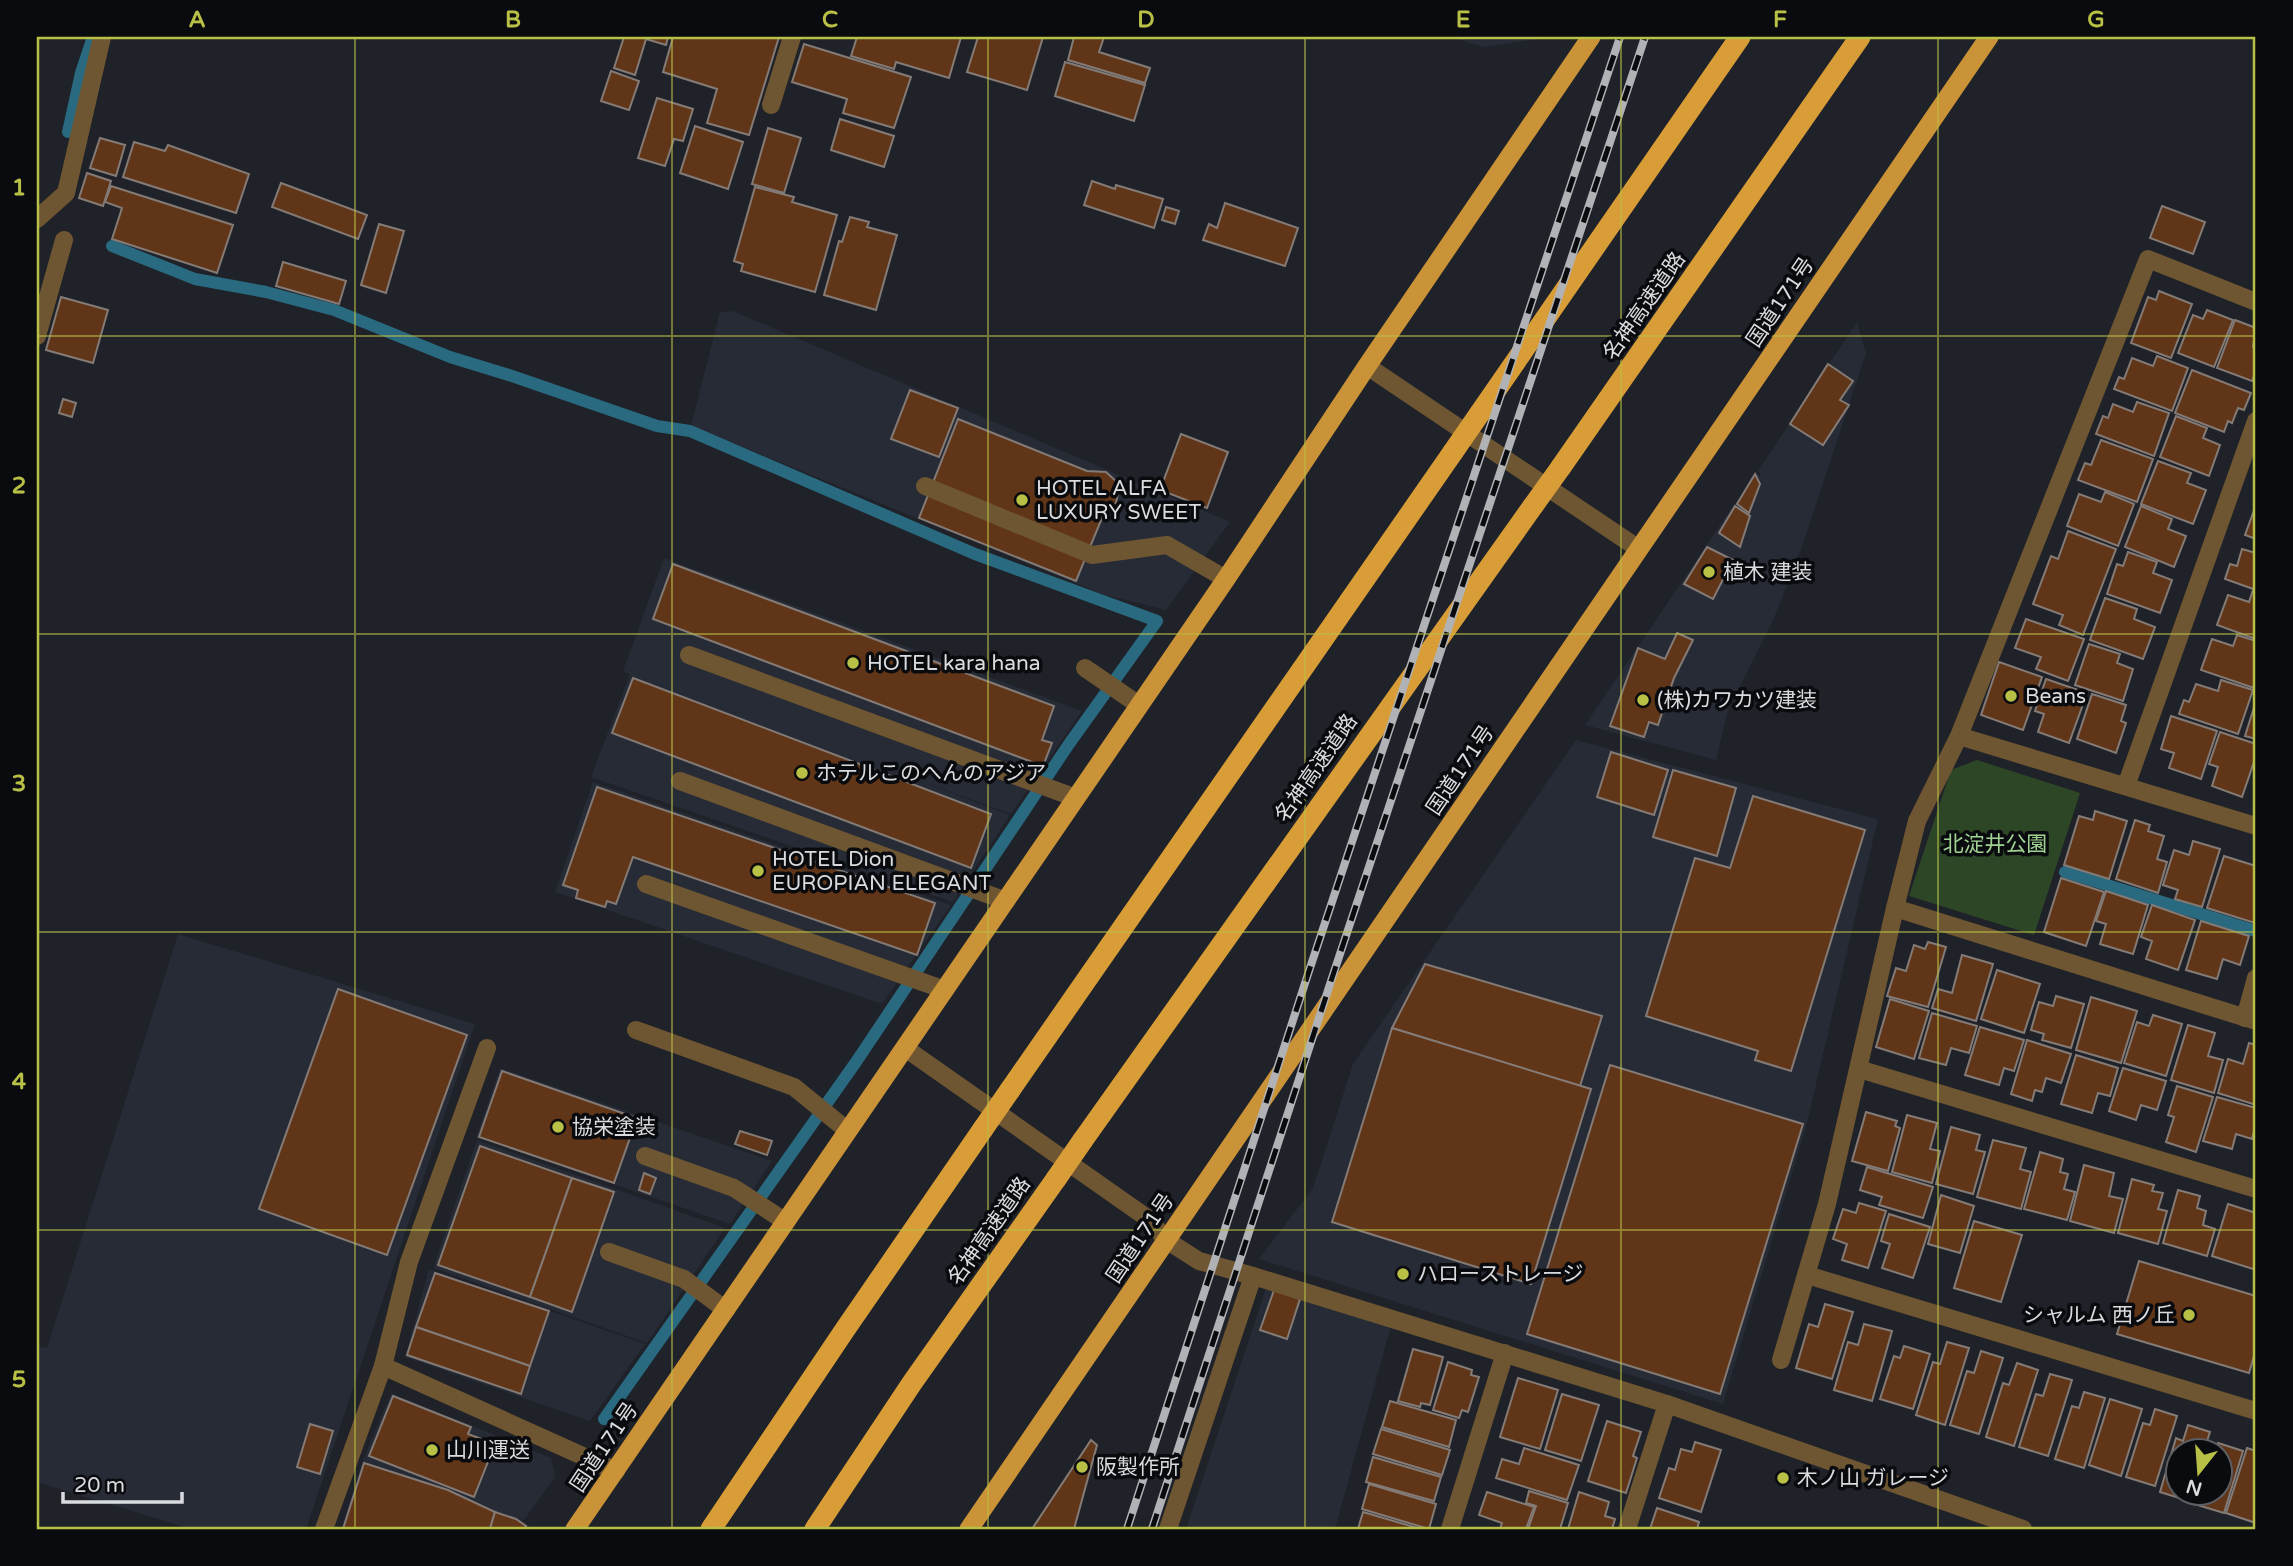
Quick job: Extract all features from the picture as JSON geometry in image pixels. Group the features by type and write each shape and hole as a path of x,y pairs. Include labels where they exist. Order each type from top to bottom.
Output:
{"highway":[{"name":"国道171号","path":"575,1529 1226,579 1591,37"},
{"path":"711,1529 851,1320 1740,37"},
{"name":"名神高速道路","path":"815,1529 912,1383 1561,467 1860,37"},
{"name":"国道171号","path":"969,1529 1989,37"}],"street":[{"path":"37,219 66,193 102,37"},
{"path":"771,105 792,37"},
{"path":"37,336 64,240"},
{"path":"1782,1360 1827,1205 1917,821 1959,736 2148,260 2256,302"},
{"path":"1367,366 1639,548"},
{"path":"2126,786 2256,421"},
{"path":"925,486 1092,555 1167,545 1226,579"},
{"path":"689,655 1076,797"},
{"path":"1085,668 1139,705"},
{"path":"1959,736 2256,826"},
{"path":"680,781 1006,901"},
{"path":"646,884 944,990"},
{"path":"1895,908 2251,1019 2256,978"},
{"path":"636,1030 794,1087 848,1130"},
{"path":"324,1529 383,1366 409,1262 487,1048"},
{"path":"905,1048 1150,1220 1166,1240 1199,1261 1667,1404 2023,1529"},
{"path":"1859,1069 2256,1189"},
{"path":"645,1156 734,1188 786,1222"},
{"path":"609,1252 684,1279 726,1310"},
{"path":"1807,1275 2256,1411"},
{"path":"1168,1529 1252,1276"},
{"path":"1450,1529 1505,1353"},
{"path":"383,1366 616,1471"},
{"path":"1627,1529 1667,1404"}],"shaded area":[{"path":"1461,37 1538,37 1483,47 1460,40"},
{"path":"733,311 1230,522 1166,610 1105,595 691,426 720,312"},
{"path":"1857,322 1866,353 1802,547 1774,618 1728,710 1716,760 1653,743 1653,740 1652,743 1585,725 1756,472 1762,478 1758,471"},
{"path":"664,558 1082,711 1011,814 910,777 1010,815 953,902 591,777 630,674 623,671"},
{"path":"1576,740 1878,819 1807,1123 1723,1404 1259,1259 1313,1188 1353,1064"},
{"path":"593,782 951,905 882,1004 555,892"},
{"path":"178,934 475,1024 306,1529 191,1529 37,1482 37,1346 47,1348"},
{"path":"500,1068 772,1161 730,1224 476,1137"},
{"path":"477,1140 725,1228 647,1343 433,1268"},
{"path":"429,1269 645,1344 590,1421 405,1357"},
{"path":"1266,1288 1391,1326 1335,1529 1186,1529"},
{"path":"391,1393 551,1458 555,1477 524,1520 519,1519 532,1528 341,1529 363,1460"}],"green space":[{"name":"北淀井公園","path":"1977,760 2080,793 2034,935 1909,896 1951,770"}],"building":[{"path":"624,37 668,37 666,45 646,39 635,75 614,68"},
{"path":"673,37 779,37 749,135 707,123 717,89 663,72"},
{"path":"857,37 961,37 949,78 896,62 894,69 851,56"},
{"path":"978,37 1043,37 1027,90 967,72"},
{"path":"1074,37 1104,37 1099,52 1150,68 1145,83 1068,60"},
{"path":"804,44 911,77 894,128 843,113 847,99 792,82"},
{"path":"1065,62 1145,85 1134,121 1055,96"},
{"path":"611,71 639,81 629,110 601,101"},
{"path":"657,98 693,109 683,141 674,139 665,166 638,158"},
{"path":"840,119 894,136 884,167 831,150"},
{"path":"695,126 743,142 728,189 680,173"},
{"path":"768,128 801,138 784,193 752,184"},
{"path":"100,138 125,145 116,176 90,168"},
{"path":"134,142 165,151 168,145 249,174 236,213 123,177"},
{"path":"87,173 111,181 103,206 79,198"},
{"path":"1092,181 1115,189 1116,185 1163,199 1154,228 1084,205"},
{"path":"281,183 367,215 358,239 272,207"},
{"path":"111,186 233,225 217,273 112,239 122,208 105,202"},
{"path":"755,187 794,197 792,202 837,215 815,292 741,271 743,264 734,261"},
{"path":"1225,203 1298,228 1285,266 1203,240 1209,224 1217,228"},
{"path":"2162,206 2205,222 2193,254 2150,238"},
{"path":"1166,207 1179,211 1175,224 1162,220"},
{"path":"850,217 869,222 867,227 897,235 876,310 824,295 839,241 842,242"},
{"path":"379,224 404,231 386,293 361,285"},
{"path":"283,262 346,281 339,304 276,286"},
{"path":"2159,291 2192,304 2171,358 2131,343 2148,297 2156,300"},
{"path":"61,297 108,310 93,363 46,350"},
{"path":"2207,310 2233,320 2214,367 2178,353 2193,315 2203,319"},
{"path":"2235,320 2256,328 2253,347 2256,348 2256,371 2252,381 2217,368"},
{"path":"2157,356 2188,368 2172,411 2114,389 2119,377 2124,379 2132,358 2153,366"},
{"path":"1828,364 1853,381 1840,400 1849,405 1823,445 1790,424"},
{"path":"2192,370 2251,393 2244,410 2238,408 2232,423 2228,421 2224,432 2175,413"},
{"path":"910,390 958,408 939,457 891,439"},
{"path":"63,399 76,403 72,417 59,413"},
{"path":"2137,402 2169,413 2154,456 2096,434 2103,416 2108,418 2113,404 2133,412"},
{"path":"2176,416 2207,428 2203,438 2220,445 2209,476 2160,457"},
{"name":"HOTEL ALFA LUXURY SWEET","path":"958,419 1087,471 1106,472 1117,482 1119,489 1116,503 1104,513 1076,581 919,518"},
{"path":"1181,434 1228,452 1207,508 1160,490"},
{"path":"2101,440 2153,459 2137,502 2078,480 2085,463 2091,465"},
{"path":"2158,461 2191,473 2187,483 2206,490 2193,524 2141,504"},
{"path":"1755,474 1760,484 1749,513 1737,504"},
{"path":"2105,492 2134,504 2118,546 2067,526 2079,494 2101,502"},
{"path":"2256,505 2256,539 2245,535"},
{"path":"1735,506 1750,516 1740,547 1719,533"},
{"path":"2141,506 2172,519 2168,529 2186,536 2174,567 2125,547"},
{"path":"2068,531 2116,549 2083,635 2059,625 2063,615 2033,604 2051,556 2058,559"},
{"name":"植木 建装","path":"1707,547 1733,560 1713,599 1684,584"},
{"path":"2242,549 2256,553 2256,590 2225,579 2230,564 2237,566"},
{"path":"2128,552 2157,562 2153,573 2172,580 2160,613 2107,594 2117,564 2123,566"},
{"name":"HOTEL kara hana","path":"673,564 1054,706 1042,740 1052,743 1043,766 653,619"},
{"path":"2253,590 2256,592 2256,639 2217,625 2228,595 2249,602"},
{"path":"2105,598 2137,609 2134,619 2155,627 2143,659 2090,640"},
{"path":"2026,619 2084,639 2068,681 2036,669 2041,657 2015,648"},
{"name":"(株)カワカツ建装","path":"1677,633 1693,640 1674,678 1658,725 1649,722 1644,737 1610,726 1638,648 1665,659"},
{"path":"2237,635 2256,641 2254,688 2201,670 2212,639 2233,646"},
{"path":"2089,644 2120,654 2117,663 2133,669 2123,701 2075,685"},
{"name":"Beans","path":"1999,662 2042,677 2023,730 1981,715"},
{"name":"ホテルこのへんのアジア","path":"633,678 991,814 971,868 612,733"},
{"path":"2046,679 2087,693 2069,743 2038,732 2044,714 2035,711"},
{"path":"2221,680 2253,690 2238,734 2179,714 2184,700 2189,702 2196,684 2218,691"},
{"path":"2092,694 2126,705 2121,721 2126,723 2116,753 2077,739"},
{"path":"2256,701 2256,739 2245,736"},
{"path":"2171,716 2217,731 2201,779 2169,768 2174,753 2161,749"},
{"path":"2220,732 2256,744 2256,756 2242,797 2212,786 2218,767 2209,764"},
{"path":"1611,752 1668,770 1654,815 1597,797"},
{"path":"1673,770 1736,788 1717,856 1653,837"},
{"name":"HOTEL Dion EUROPIAN ELEGANT","path":"597,787 935,903 917,955 633,857 616,904 607,901 605,907 576,898 578,890 563,885"},
{"path":"1753,796 1865,830 1791,1071 1755,1060 1758,1051 1646,1016 1695,858 1730,868"},
{"path":"2095,811 2127,821 2109,879 2064,865 2079,816 2093,820"},
{"path":"2135,820 2150,825 2148,831 2164,836 2157,859 2167,862 2158,893 2116,879"},
{"path":"2193,841 2220,849 2202,907 2175,899 2178,890 2163,885 2174,850 2189,855"},
{"path":"2224,856 2256,866 2255,923 2207,908"},
{"path":"2061,878 2104,892 2086,946 2044,932"},
{"path":"2106,891 2148,905 2133,954 2100,944 2106,924 2096,921"},
{"path":"2152,905 2195,920 2178,970 2146,959 2152,941 2141,937"},
{"path":"2201,921 2249,936 2240,965 2223,959 2217,979 2186,970"},
{"path":"1928,942 1946,947 1928,1007 1887,996 1896,968 1906,971 1914,945 1925,949"},
{"path":"1962,955 1993,964 1976,1021 1932,1008 1938,989 1952,993"},
{"path":"1425,964 1602,1016 1580,1086 1392,1028"},
{"path":"1997,970 2040,984 2024,1033 1981,1019"},
{"path":"338,989 467,1035 387,1255 259,1209"},
{"path":"2056,996 2084,1004 2071,1048 2042,1040 2044,1034 2031,1030 2039,1002 2053,1006"},
{"path":"2091,997 2137,1011 2121,1063 2076,1050"},
{"path":"1890,999 1929,1011 1914,1059 1876,1047"},
{"path":"1932,1013 1977,1026 1969,1053 1951,1048 1946,1065 1919,1058"},
{"path":"2153,1015 2182,1024 2166,1076 2124,1063 2137,1022 2149,1026"},
{"path":"2188,1025 2215,1033 2208,1056 2223,1060 2214,1093 2171,1080"},
{"path":"1980,1027 2024,1040 2014,1071 2004,1068 1999,1085 1965,1075"},
{"path":"1392,1028 1591,1089 1531,1284 1332,1222"},
{"path":"2027,1040 2071,1054 2061,1083 2046,1078 2042,1092 2035,1090 2032,1101 2011,1094"},
{"path":"2249,1043 2256,1045 2256,1105 2218,1093 2228,1059 2243,1064"},
{"path":"2076,1055 2118,1068 2110,1096 2098,1093 2092,1113 2061,1104"},
{"path":"1610,1065 1803,1124 1720,1394 1527,1334"},
{"path":"2123,1068 2166,1081 2157,1110 2141,1105 2136,1120 2109,1111"},
{"name":"協栄塗装","path":"502,1071 637,1118 614,1183 479,1137"},
{"path":"2177,1086 2213,1097 2196,1152 2166,1142 2174,1117 2168,1115"},
{"path":"2217,1097 2256,1108 2252,1139 2236,1134 2232,1149 2203,1141"},
{"path":"1866,1112 1897,1121 1895,1126 1900,1128 1888,1171 1852,1161"},
{"path":"1907,1115 1937,1123 1930,1149 1940,1151 1932,1183 1892,1172"},
{"path":"1951,1127 1980,1135 1976,1150 1985,1152 1973,1194 1936,1184"},
{"path":"740,1131 772,1141 767,1155 735,1144"},
{"path":"1993,1140 2026,1148 2020,1169 2031,1172 2021,1209 1977,1197"},
{"path":"480,1146 572,1178 530,1297 438,1265"},
{"path":"2040,1152 2063,1159 2060,1172 2068,1174 2064,1189 2075,1192 2067,1220 2024,1209"},
{"path":"2084,1165 2114,1173 2109,1196 2123,1199 2114,1233 2070,1221"},
{"path":"1867,1167 1933,1187 1923,1218 1879,1205 1882,1197 1860,1190"},
{"path":"644,1173 656,1178 650,1194 639,1190"},
{"path":"572,1178 614,1192 572,1312 530,1297"},
{"path":"2132,1179 2154,1185 2152,1191 2163,1193 2158,1209 2167,1211 2158,1244 2118,1233"},
{"path":"2178,1190 2200,1196 2197,1208 2206,1211 2203,1225 2215,1229 2207,1256 2163,1243"},
{"path":"1941,1195 1974,1206 1960,1253 1928,1244"},
{"path":"1859,1203 1886,1211 1868,1268 1842,1260 1847,1244 1833,1239 1843,1209 1856,1213"},
{"path":"2228,1204 2256,1213 2256,1270 2212,1256"},
{"path":"1889,1214 1930,1227 1913,1278 1882,1268 1890,1244 1881,1241"},
{"path":"1974,1221 2022,1235 2001,1302 1954,1288"},
{"name":"シャルム 西ノ丘","path":"2139,1261 2256,1296 2256,1349 2249,1373 2117,1334"},
{"path":"435,1273 549,1311 530,1366 416,1327"},
{"path":"1274,1290 1300,1299 1287,1339 1260,1330"},
{"path":"1825,1304 1853,1312 1832,1379 1796,1368 1809,1324 1818,1327"},
{"path":"1864,1324 1892,1331 1872,1401 1834,1390 1848,1342 1858,1345"},
{"path":"416,1327 530,1366 521,1394 407,1355"},
{"path":"1947,1342 1969,1348 1945,1425 1916,1415 1933,1362 1940,1364"},
{"path":"1904,1346 1930,1354 1913,1409 1880,1399 1894,1356 1900,1358"},
{"path":"1413,1349 1443,1357 1430,1405 1421,1403 1420,1407 1398,1401"},
{"path":"1981,1351 2003,1358 1979,1434 1950,1425 1967,1371 1974,1373"},
{"path":"1448,1362 1472,1370 1471,1375 1479,1377 1468,1412 1462,1410 1459,1418 1433,1410"},
{"path":"2017,1363 2038,1370 2014,1446 1986,1437 2003,1383 2009,1385"},
{"path":"2050,1374 2072,1380 2048,1456 2019,1447 2036,1394 2043,1396"},
{"path":"1518,1378 1558,1390 1540,1449 1500,1437"},
{"path":"2084,1392 2105,1398 2084,1468 2055,1459 2072,1406 2079,1408"},
{"path":"1562,1394 1599,1405 1581,1461 1545,1450"},
{"name":"山川運送","path":"393,1396 471,1427 468,1434 495,1444 474,1497 369,1456"},
{"path":"2110,1399 2142,1409 2121,1476 2089,1465"},
{"path":"1390,1401 1456,1420 1449,1447 1382,1427"},
{"path":"2155,1409 2177,1416 2171,1436 2164,1436 2164,1457 2155,1486 2126,1477 2143,1423 2150,1425"},
{"path":"1607,1421 1641,1432 1633,1456 1637,1458 1626,1493 1588,1481"},
{"path":"310,1424 333,1431 320,1474 297,1467"},
{"path":"2188,1425 2210,1432 2209,1436 2185,1436"},
{"path":"1381,1429 1450,1450 1442,1475 1373,1454"},
{"name":"阪製作所","path":"1091,1440 1097,1445 1074,1529 1032,1529"},
{"path":"1695,1442 1721,1450 1701,1512 1659,1498 1669,1468 1675,1470 1681,1449 1692,1452"},
{"path":"1524,1448 1579,1465 1567,1500 1496,1478 1502,1459 1519,1464"},
{"path":"2234,1448 2243,1451 2234,1480"},
{"path":"2247,1448 2256,1451 2256,1523 2226,1513 2228,1506 2234,1506 2234,1488"},
{"path":"1373,1457 1441,1477 1434,1501 1366,1482"},
{"path":"364,1463 448,1490 495,1512 490,1529 343,1529"},
{"path":"1369,1484 1436,1504 1429,1529 1362,1509"},
{"path":"1529,1491 1568,1503 1560,1529 1528,1529 1536,1506 1526,1503"},
{"path":"1487,1492 1534,1507 1526,1529 1500,1529 1502,1523 1479,1515"},
{"path":"1579,1492 1609,1502 1605,1516 1615,1519 1612,1529 1568,1529"},
{"path":"2201,1506 2226,1506 2224,1513"},
{"path":"1657,1508 1699,1522 1697,1529 1650,1529"},
{"path":"495,1512 516,1519 526,1526 524,1529 490,1529"},
{"path":"1363,1512 1421,1529 1358,1529"}],"waterway":[{"path":"68,132 81,73 93,37"},
{"path":"112,246 195,279 266,292 334,310 450,357 657,426 690,431 975,554 1157,621 1069,744 856,1062 604,1419"},
{"path":"2065,872 2256,931"}],"railway":[{"path":"1127,1529 1309,971 1620,37"},
{"path":"1152,1529 1645,37"}],"place":[{"name":"HOTEL ALFA LUXURY SWEET","path":"1022,500"},
{"name":"植木 建装","path":"1709,572"},
{"name":"HOTEL kara hana","path":"853,663"},
{"name":"Beans","path":"2011,696"},
{"name":"(株)カワカツ建装","path":"1643,700"},
{"name":"ホテルこのへんのアジア","path":"802,773"},
{"name":"HOTEL Dion EUROPIAN ELEGANT","path":"758,871"},
{"name":"協栄塗装","path":"558,1127"},
{"name":"ハローストレージ","path":"1403,1274"},
{"name":"シャルム 西ノ丘","path":"2189,1315"},
{"name":"山川運送","path":"432,1450"},
{"name":"阪製作所","path":"1082,1467"},
{"name":"木ノ山 ガレージ","path":"1783,1478"}]}
